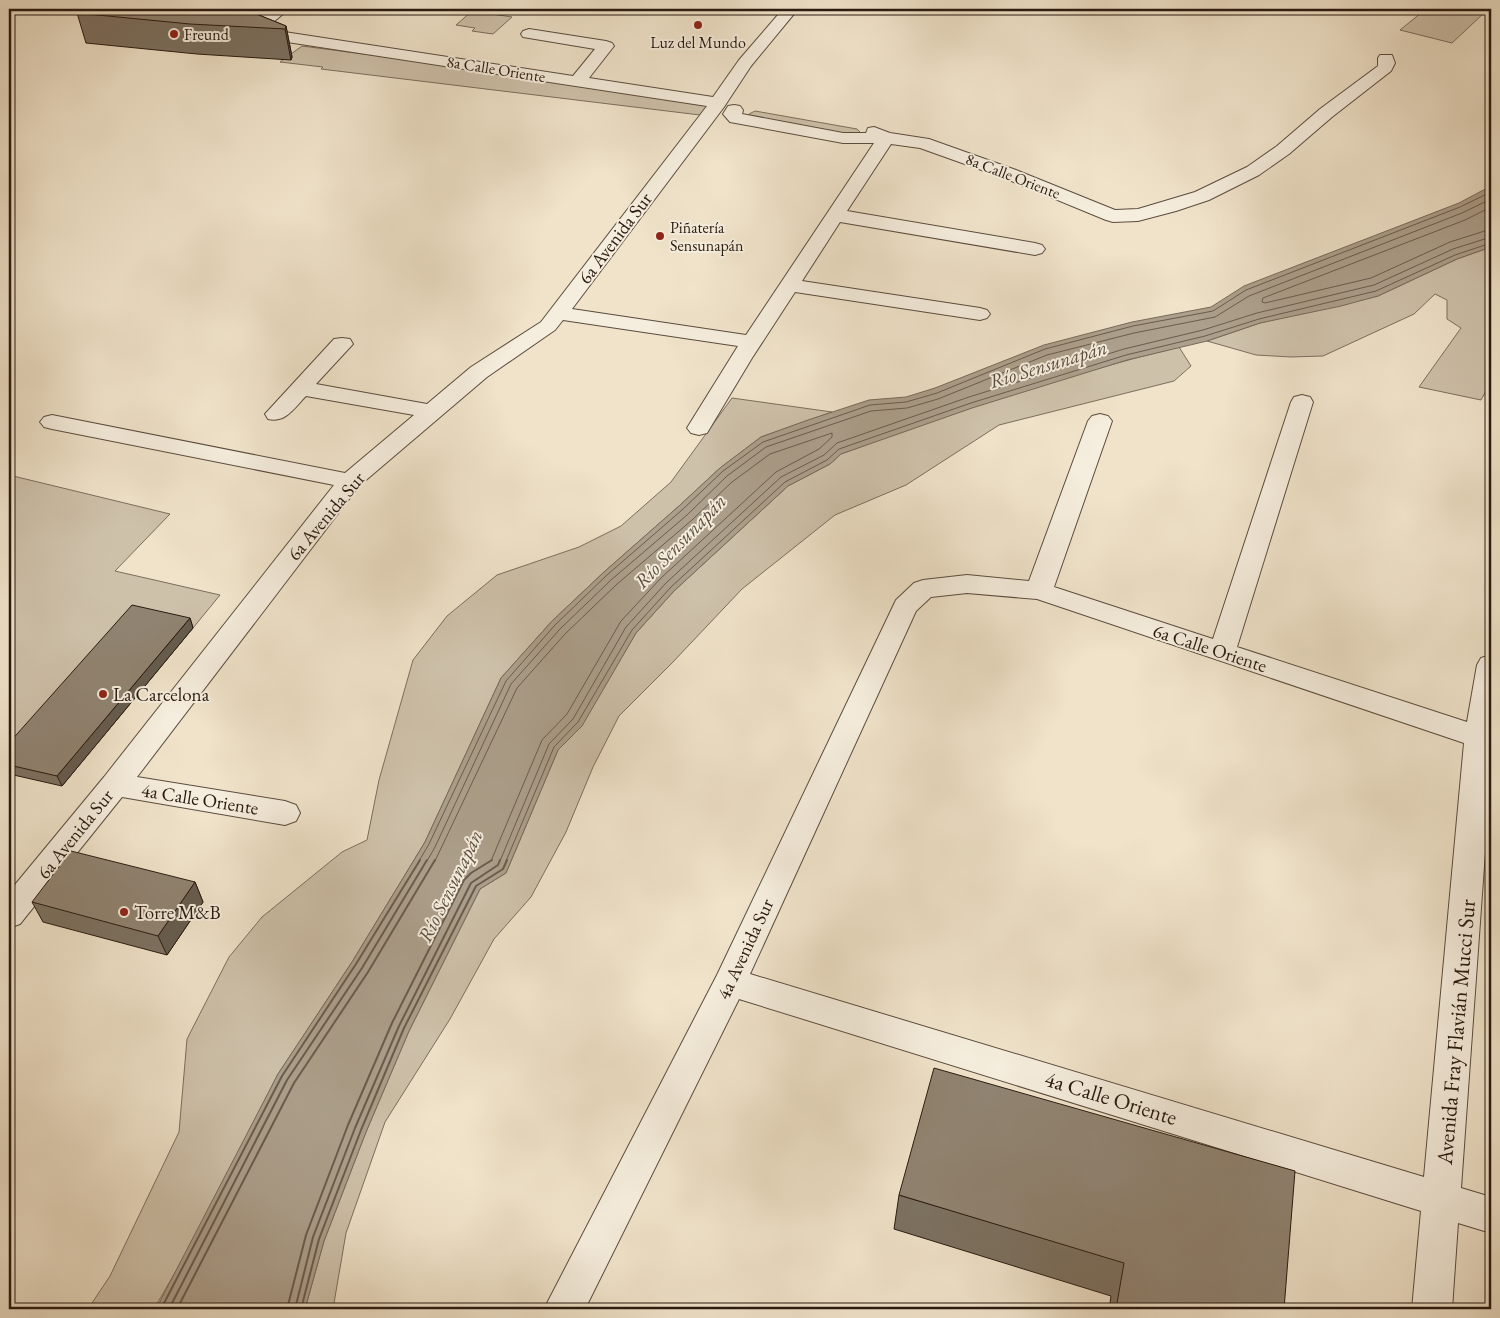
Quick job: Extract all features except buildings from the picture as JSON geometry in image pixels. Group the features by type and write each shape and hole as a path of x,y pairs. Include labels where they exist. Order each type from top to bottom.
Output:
{"street":[{"name":"8a Calle Oriente","path":"282,9 266,18 263,24 265,30 274,35 578,81 722,107 736,118 842,138 886,138 923,142 1010,174 1113,216 1138,215 1202,196 1253,171 1283,150 1326,113 1385,68 1388,63 1386,58"},
{"name":"6a Avenida Sur","path":"9,915 115,785 350,481 479,372 548,326 722,107 745,63 786,9"},
{"path":"529,34 606,46 578,81"},
{"path":"699,428 751,342 886,138"},
{"path":"835,214 1035,249"},
{"path":"788,285 980,314"},
{"path":"559,313 751,342"},
{"path":"276,414 342,344"},
{"path":"301,388 432,412"},
{"path":"1222,652 1302,402"},
{"path":"1039,591 1100,421"},
{"path":"52,422 350,481"},
{"name":"6a Calle Oriente","path":"923,589 967,584 1039,591 1485,739"},
{"name":"4a Avenida Sur","path":"564,1309 730,982 905,606 923,589"},
{"name":"Avenida Fray Flavián Mucci Sur","path":"1432,1309 1491,665"},
{"name":"4a Calle Oriente","path":"115,785 285,813"},
{"name":"4a Calle Oriente","path":"730,982 1491,1215"}],"shaded area":[{"path":"1426,9 1464,9 1484,13 1452,43 1400,30"},
{"path":"472,11 512,17 493,34 472,31 475,28 456,25"},
{"path":"302,46 495,71 712,103 700,115 321,69 323,67 280,62"},
{"path":"755,111 857,129 861,133 851,135 751,117 749,114"},
{"path":"1491,247 1491,382 1481,400 1419,387 1461,328 1447,319 1447,300 1435,294 1414,314 1323,356 1256,355 1207,341 1260,323 1378,296 1457,259"},
{"path":"1179,347 1191,366 1174,381 999,425 906,485 835,515 742,589 619,716 593,767 566,832 531,897 494,939 450,1019 385,1122 346,1233 333,1309 305,1309 324,1241 366,1132 409,1031 480,889 506,873 558,750 582,725 636,633 674,591 788,486 830,464 841,454 1009,396 1093,370"},
{"path":"732,398 832,412 761,437 720,468 552,621 501,678 425,842 352,962 278,1074 191,1245 154,1309 88,1309 110,1276 179,1132 187,1039 229,957 262,917 342,852 367,840 379,780 413,660 447,616 497,575 579,547 621,526 671,482"},
{"path":"9,475 170,514 115,571 220,595 193,628 9,759"}],"water":[{"name":"Río Sensunapán","path":"1491,186 1491,247 1457,259 1378,296 1260,323 1207,341 1127,360 972,408 841,454 830,464 788,486 674,591 636,633 582,726 558,750 506,873 480,889 409,1031 366,1132 324,1241 305,1309 156,1309 278,1074 352,962 425,842 501,678 552,621 720,468 761,437 808,420 869,400 906,397 935,388 1044,345 1132,322 1211,307 1244,286 1459,203"}],"place":[{"name":"Luz del Mundo","path":"698,25"},
{"name":"Freund","path":"174,34"},
{"name":"Piñatería Sensunapán","path":"660,236"},
{"name":"La Carcelona","path":"103,694"},
{"name":"Torre M&B","path":"124,912"}]}
